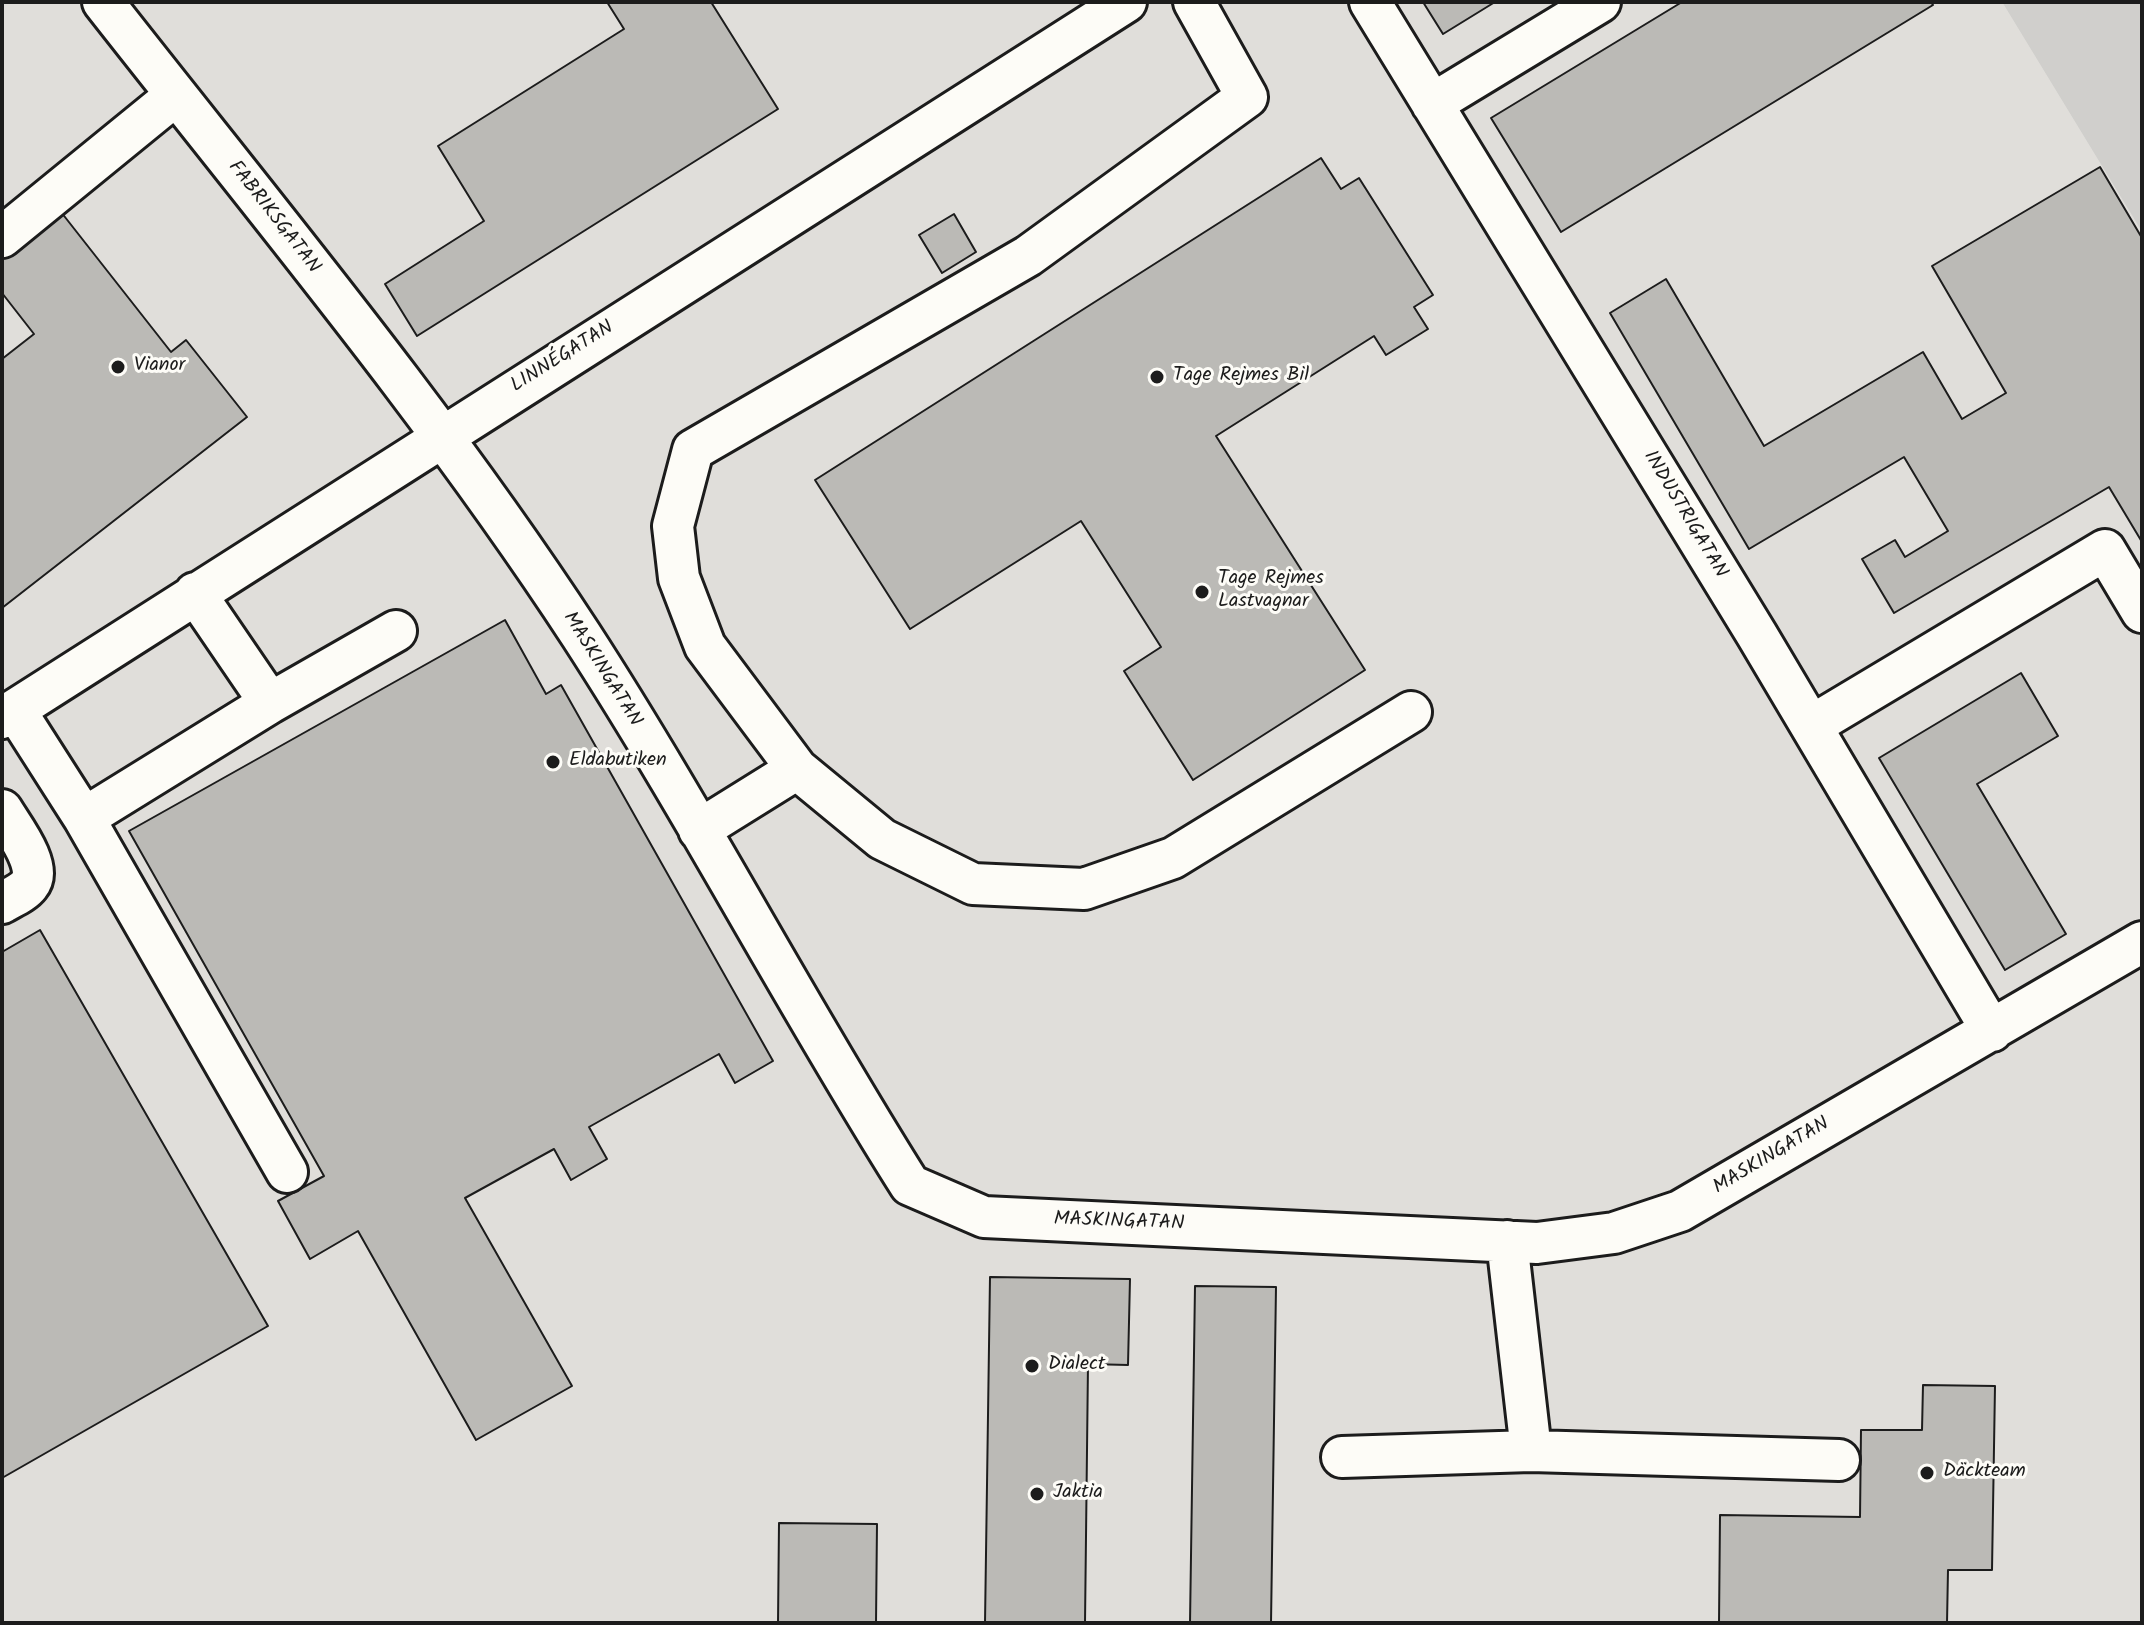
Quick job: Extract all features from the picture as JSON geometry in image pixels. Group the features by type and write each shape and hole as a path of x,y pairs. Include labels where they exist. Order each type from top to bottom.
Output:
{"street":[{"name":"FABRIKSGATAN","path":"103,2 443,434"},
{"name":"LINNÉGATAN","path":"8,714 443,434 1126,2"},
{"path":"1194,2 1247,97 1028,256 693,450 673,526 679,578 705,646 797,769 882,839 973,884 1084,889 1173,858 1411,712"},
{"name":"INDUSTRIGATAN","path":"1370,2 1811,726 1992,1031"},
{"path":"1432,104 1600,2"},
{"path":"2,237 176,95"},
{"name":"MASKINGATAN","path":"443,434 582,636 910,1185 984,1217 1537,1243 1614,1233 1680,1211 2142,942"},
{"path":"1811,726 2105,550 2142,612"},
{"path":"195,593 270,703"},
{"path":"84,818 270,703 396,631"},
{"path":"8,714 84,818 287,1172"},
{"path":"699,830 797,769"},
{"path":"2,810 33,864 35,875 28,887 2,903"},
{"path":"1507,1241 1531,1451"},
{"path":"1342,1457 1531,1451 1839,1460"}],"shaded area":[{"path":"2,2 2002,2 2142,232 2142,1623 2,1623"},
{"path":"2002,2 2142,2 2142,232"}],"building":[{"path":"607,2 711,2 778,109 417,336 385,284 484,221 438,146 624,29"},
{"path":"1423,2 1495,2 1443,34"},
{"path":"1682,2 1931,2 1933,5 1561,232 1491,118"},
{"path":"1321,158 1341,189 1359,178 1433,295 1414,307 1428,329 1386,355 1374,336 1216,436 1365,670 1193,780 1124,671 1161,647 1081,521 910,629 815,480"},
{"path":"2100,167 2142,238 2142,542 2109,487 1894,613 1862,559 1895,540 1905,557 1948,531 1904,457 1749,549 1610,313 1666,279 1764,446 1923,352 1962,419 2006,393 1932,266"},
{"path":"61,212 171,352 186,340 247,417 2,608 2,359 34,334 2,293 2,258"},
{"path":"954,214 976,252 942,273 919,235"},
{"path":"505,620 546,694 561,685 773,1061 735,1083 719,1054 589,1127 607,1159 571,1180 554,1149 465,1198 572,1386 476,1440 358,1231 310,1259 278,1201 324,1176 129,831"},
{"path":"2021,673 2058,736 1977,784 2066,934 2005,970 1879,758"},
{"path":"40,930 268,1326 2,1478 2,952"},
{"name":"Jaktia","path":"990,1277 1130,1279 1128,1365 1088,1364 1085,1623 985,1623"},
{"path":"1195,1286 1276,1287 1271,1623 1190,1623"},
{"name":"Däckteam","path":"1923,1385 1995,1386 1992,1570 1948,1570 1947,1623 1719,1623 1720,1515 1860,1517 1861,1430 1922,1430"},
{"path":"779,1523 877,1524 876,1623 778,1623"}],"place":[{"name":"Vianor","path":"118,367"},
{"name":"Tage Rejmes Bil","path":"1157,377"},
{"name":"Tage Rejmes Lastvagnar","path":"1202,592"},
{"name":"Eldabutiken","path":"553,762"},
{"name":"Dialect","path":"1032,1366"},
{"name":"Däckteam","path":"1927,1473"},
{"name":"Jaktia","path":"1037,1494"}]}
